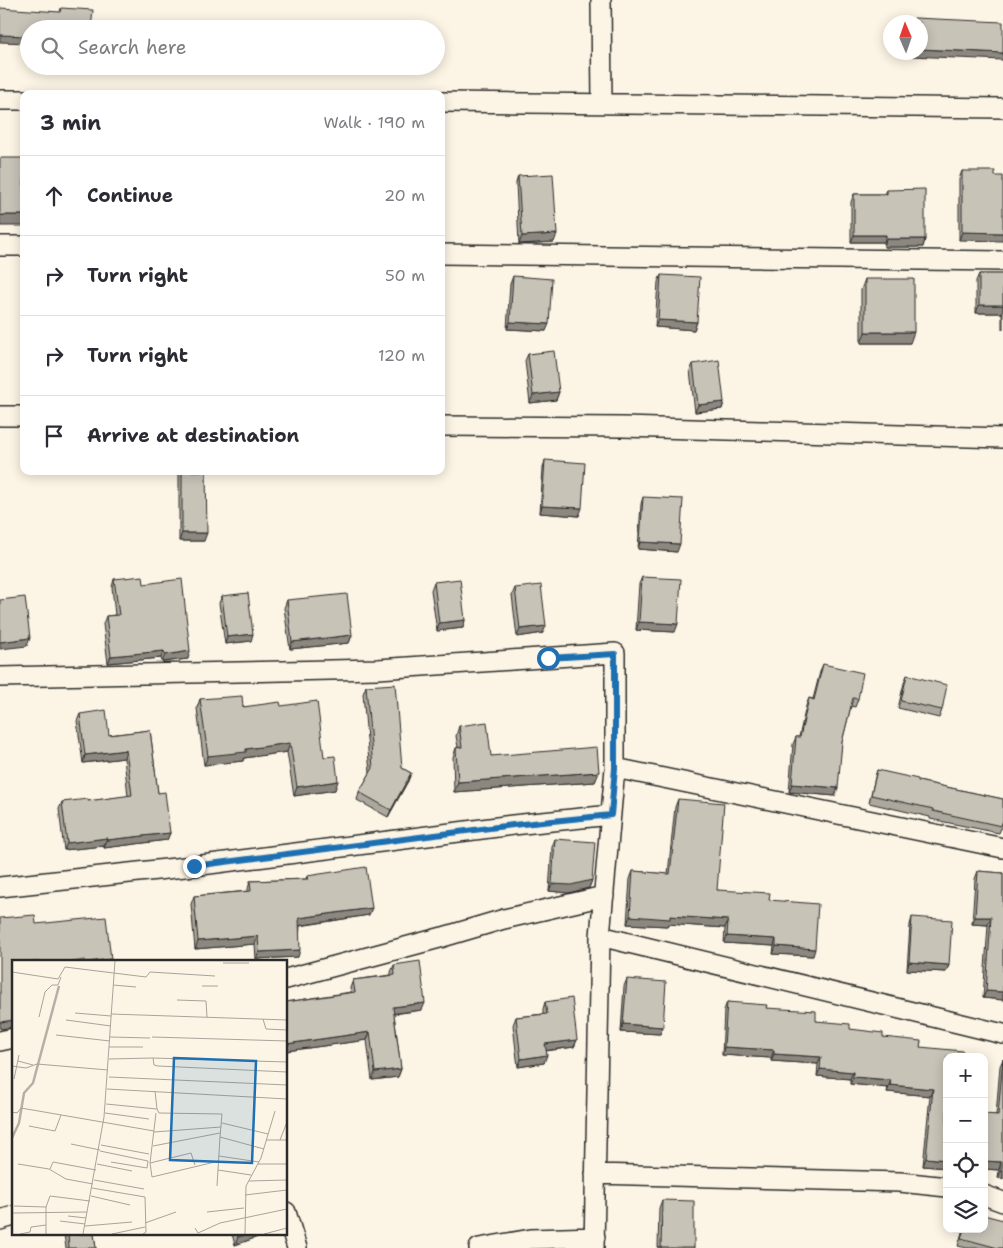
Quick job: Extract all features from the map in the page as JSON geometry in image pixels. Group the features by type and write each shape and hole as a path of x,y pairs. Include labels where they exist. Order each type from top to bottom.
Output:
{"street":[{"path":"601,0 602,103"},
{"path":"0,100 20,100"},
{"path":"445,102 1003,108"},
{"path":"0,246 20,246"},
{"path":"445,254 1003,261"},
{"path":"0,416 20,416"},
{"path":"445,426 623,427 1003,438"},
{"path":"0,677 378,669 615,654 615,768 600,936 594,1242 531,1239 479,1248"},
{"path":"615,768 1003,848"},
{"path":"0,887 194,866 457,832 611,815"},
{"path":"288,978 434,940 519,915 604,896"},
{"path":"600,936 1003,1034"},
{"path":"595,1174 900,1182 943,1186"},
{"path":"988,1196 1003,1202"},
{"path":"288,1219 297,1248"}],"building":[{"path":"0,8 60,12 61,8 93,10 92,20 20,20 20,36 0,35"},
{"path":"928,19 1003,22 1003,53 928,49"},
{"path":"0,158 20,158 20,215 0,215"},
{"path":"962,171 995,171 995,176 1003,176 1003,233 962,232"},
{"path":"553,174 557,234 522,236 518,176"},
{"path":"925,189 925,239 886,239 886,235 854,235 854,194 887,194 887,190"},
{"path":"979,274 1003,274 1003,305 979,305"},
{"path":"661,275 700,277 697,322 658,320"},
{"path":"513,276 552,279 549,324 510,322"},
{"path":"865,279 914,279 914,332 865,332"},
{"path":"554,351 559,392 533,395 528,354"},
{"path":"719,360 724,402 698,405 693,364"},
{"path":"545,460 585,463 582,508 542,506"},
{"path":"182,475 206,475 207,533 182,533"},
{"path":"643,497 683,499 680,544 640,542"},
{"path":"143,576 144,584 182,579 190,651 165,655 164,651 111,656 106,616 119,615 114,579"},
{"path":"642,577 681,579 678,624 639,622"},
{"path":"460,579 465,620 439,623 434,582"},
{"path":"541,585 546,626 520,629 515,588"},
{"path":"248,593 253,634 227,637 222,596"},
{"path":"347,594 352,635 292,642 287,600"},
{"path":"25,597 30,638 0,642 0,600"},
{"path":"823,664 863,673 858,699 853,698 842,742 838,788 792,784 796,737 800,737 809,698 814,700"},
{"path":"907,675 947,685 942,710 901,701"},
{"path":"395,684 402,768 411,773 391,810 359,792 373,768 366,686"},
{"path":"242,696 243,707 280,702 281,706 317,701 324,757 335,756 338,781 297,787 290,743 246,749 246,752 208,756 200,699"},
{"path":"106,710 109,735 150,730 158,793 165,792 170,833 67,843 62,802 88,799 88,801 132,795 126,750 85,755 80,714"},
{"path":"487,722 491,756 597,747 599,772 458,782 456,748 462,747 459,726"},
{"path":"877,770 918,779 918,781 1003,799 1003,820 1001,826 871,795"},
{"path":"678,799 724,803 717,890 770,893 769,900 818,904 815,949 776,946 776,939 727,936 728,920 670,916 670,919 630,916 633,871 670,874"},
{"path":"555,839 595,842 592,880 571,885 552,884"},
{"path":"366,867 372,908 299,918 300,950 259,952 258,936 198,941 194,896 251,891 250,881 308,879 307,876"},
{"path":"978,871 1003,873 1003,992 986,991 991,917 975,917"},
{"path":"35,915 36,924 106,917 111,959 12,960 12,1020 0,1022 0,918"},
{"path":"912,917 952,920 949,965 909,962"},
{"path":"420,961 425,1003 393,1007 401,1069 375,1072 370,1032 288,1044 288,1002 355,992 353,980 395,975 394,965"},
{"path":"627,979 666,982 663,1027 623,1024"},
{"path":"572,998 577,1040 545,1044 547,1055 521,1059 516,1017 547,1014 545,1002"},
{"path":"727,1002 767,1005 766,1008 816,1011 816,1021 850,1024 850,1029 883,1033 883,1037 921,1041 920,1047 963,1051 963,1053 943,1053 943,1160 926,1158 933,1089 890,1085 891,1080 853,1077 853,1072 820,1069 821,1057 774,1054 774,1050 724,1047"},
{"path":"1003,1059 1003,1171 1001,1171 1001,1162 988,1161 988,1114 998,1115"},
{"path":"662,1200 694,1201 694,1248 661,1248"},
{"path":"988,1216 1003,1220 1003,1248 961,1238 963,1233 988,1233"},
{"path":"68,1236 94,1236 96,1248 69,1248"}],"route":[{"path":"194,866 513,825 611,815 615,768 615,654 548,658"}]}
